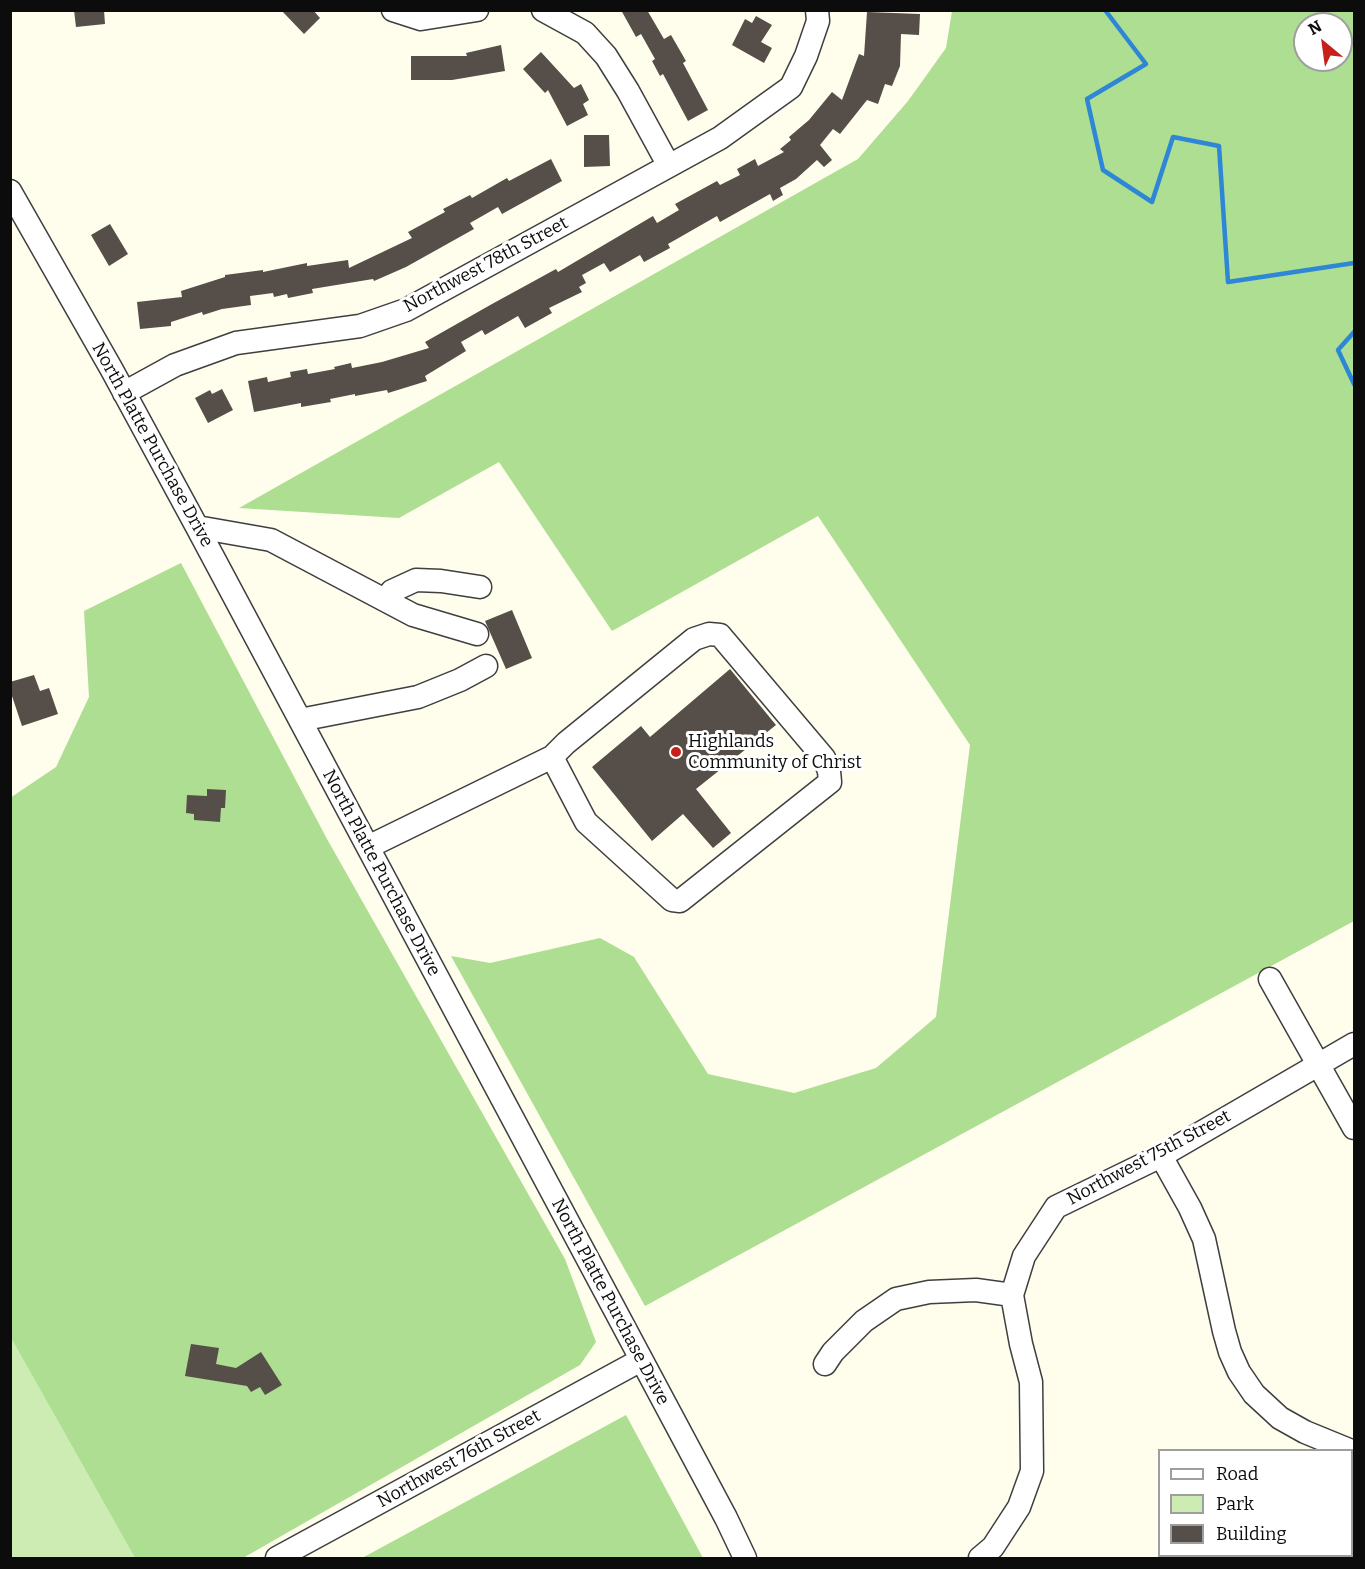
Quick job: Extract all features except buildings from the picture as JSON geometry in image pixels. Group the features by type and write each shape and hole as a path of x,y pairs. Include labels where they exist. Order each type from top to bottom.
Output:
{"street":[{"path":"393,10 421,19 477,10"},
{"path":"543,10 585,33 606,56 669,166"},
{"name":"Northwest 78th Street","path":"124,393 175,365 236,343 360,326 406,310 720,138 791,87 806,56 818,21 817,10"},
{"name":"North Platte Purchase Drive","path":"10,191 197,527 726,1518 745,1558"},
{"path":"197,527 271,540 413,615 477,634"},
{"path":"385,600 392,591 416,580 441,580 480,587"},
{"path":"368,847 552,757 566,742 694,639 710,634 720,635 824,758 830,782 680,901 672,900 586,822 552,757"},
{"path":"300,720 418,697 460,680 486,666"},
{"path":"1270,979 1354,1128"},
{"name":"Northwest 75th Street","path":"980,1558 993,1547 1019,1507 1032,1471 1031,1382 1012,1295 1024,1256 1056,1207 1161,1155 1354,1044"},
{"path":"1161,1155 1204,1239 1230,1352 1239,1372 1254,1394 1280,1418 1305,1432 1345,1449"},
{"path":"825,1364 833,1352 864,1321 896,1299 929,1292 976,1290 1012,1295"},
{"name":"Northwest 76th Street","path":"277,1558 640,1360"}],"green space":[{"path":"952,11 1354,11 1354,921 645,1306 451,956 490,963 600,938 634,957 708,1074 794,1093 876,1068 936,1017 970,745 818,516 612,631 499,462 399,518 239,508 858,159 908,101 946,48"},
{"path":"181,563 327,839 565,1259 596,1342 580,1365 243,1558 135,1558 11,1338 10,798 56,767 89,697 84,611"},
{"path":"11,1338 135,1558 11,1558"},
{"path":"626,1415 703,1558 362,1558"}],"waterway":[{"path":"1105,10 1146,64 1087,99 1103,170 1152,202 1173,137 1219,146 1228,282 1354,263"},
{"path":"1354,332 1338,350 1354,384"}],"place":[{"name":"Highlands Community of Christ","path":"676,752"}]}
